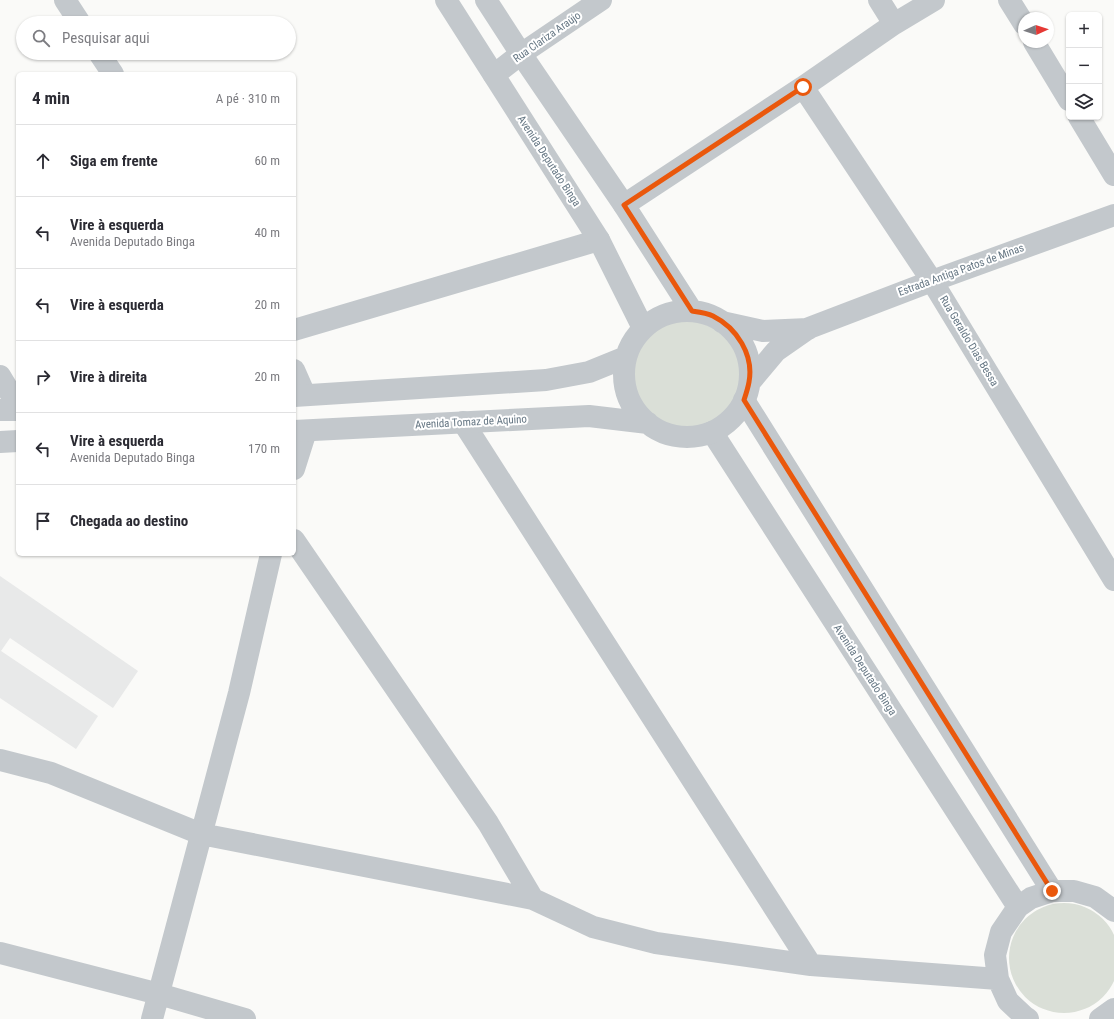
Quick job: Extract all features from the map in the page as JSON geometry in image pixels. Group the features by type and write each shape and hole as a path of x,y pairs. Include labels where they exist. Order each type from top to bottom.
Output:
{"street":[{"path":"65,0 75,16"},
{"name":"Avenida Deputado Binga","path":"446,0 599,240 643,328"},
{"path":"486,0 624,205 692,311"},
{"name":"Rua Clariza Araújo","path":"494,75 521,54 601,0"},
{"path":"879,0 894,24"},
{"path":"624,205 803,87 894,24 934,0"},
{"path":"1009,0 1018,14"},
{"path":"1038,48 1066,95"},
{"path":"104,60 112,72"},
{"name":"Rua Geraldo Dias Bessa","path":"803,87 932,280 1114,580"},
{"path":"1081,120 1114,175"},
{"name":"Estrada Antiga Patos de Minas","path":"747,391 776,351 809,328 932,280 1114,215"},
{"path":"296,329 599,240"},
{"path":"692,311 713,316 722,322 730,328 743,344 749,362 747,391 736,414 725,424 712,432 693,438 673,436 655,429 640,416 629,399 624,378 626,357 633,341 643,328 658,318 675,312 692,311"},
{"name":"Estrada Antiga Patos de Minas","path":"722,322 763,331 809,328"},
{"path":"296,380 299,396 546,380 589,372 626,357"},
{"path":"0,376 16,403"},
{"path":"747,391 1052,891"},
{"path":"0,410 16,410"},
{"name":"Avenida Tomaz de Aquino","path":"300,431 590,416 648,423"},
{"path":"463,422 811,965"},
{"path":"296,456 300,431"},
{"name":"Avenida Deputado Binga","path":"712,432 1018,907"},
{"path":"0,442 16,441"},
{"path":"296,543 488,824 534,899"},
{"path":"152,1019 239,693 270,556"},
{"path":"0,760 51,773 201,834 534,899 593,927 656,942 811,965 998,979"},
{"path":"1026,1018 1008,1000 998,979 995,955 1001,932 1018,907 1031,898 1052,891 1074,890 1095,897 1114,911"},
{"path":"0,953 159,994 245,1019"}],"shaded area":[{"path":"686,321 707,325 717,330 725,337 732,345 737,355 741,376 737,397 732,407 725,415 717,422 707,427 686,431 665,427 655,422 647,415 640,407 635,397 631,376 635,355 640,345 647,337 655,330 665,325"},
{"path":"0,576 138,671 113,708 10,638 1,651 98,716 76,749 0,698"},
{"path":"1064,903 1085,907 1103,919 1115,937 1115,979 1103,997 1085,1009 1064,1013 1043,1009 1025,997 1013,979 1009,958 1013,937 1025,919 1043,907"}],"route":[{"path":"803,87 624,205 692,311 713,316 730,328 743,344 749,362 750,382 744,400 1052,891"}]}
